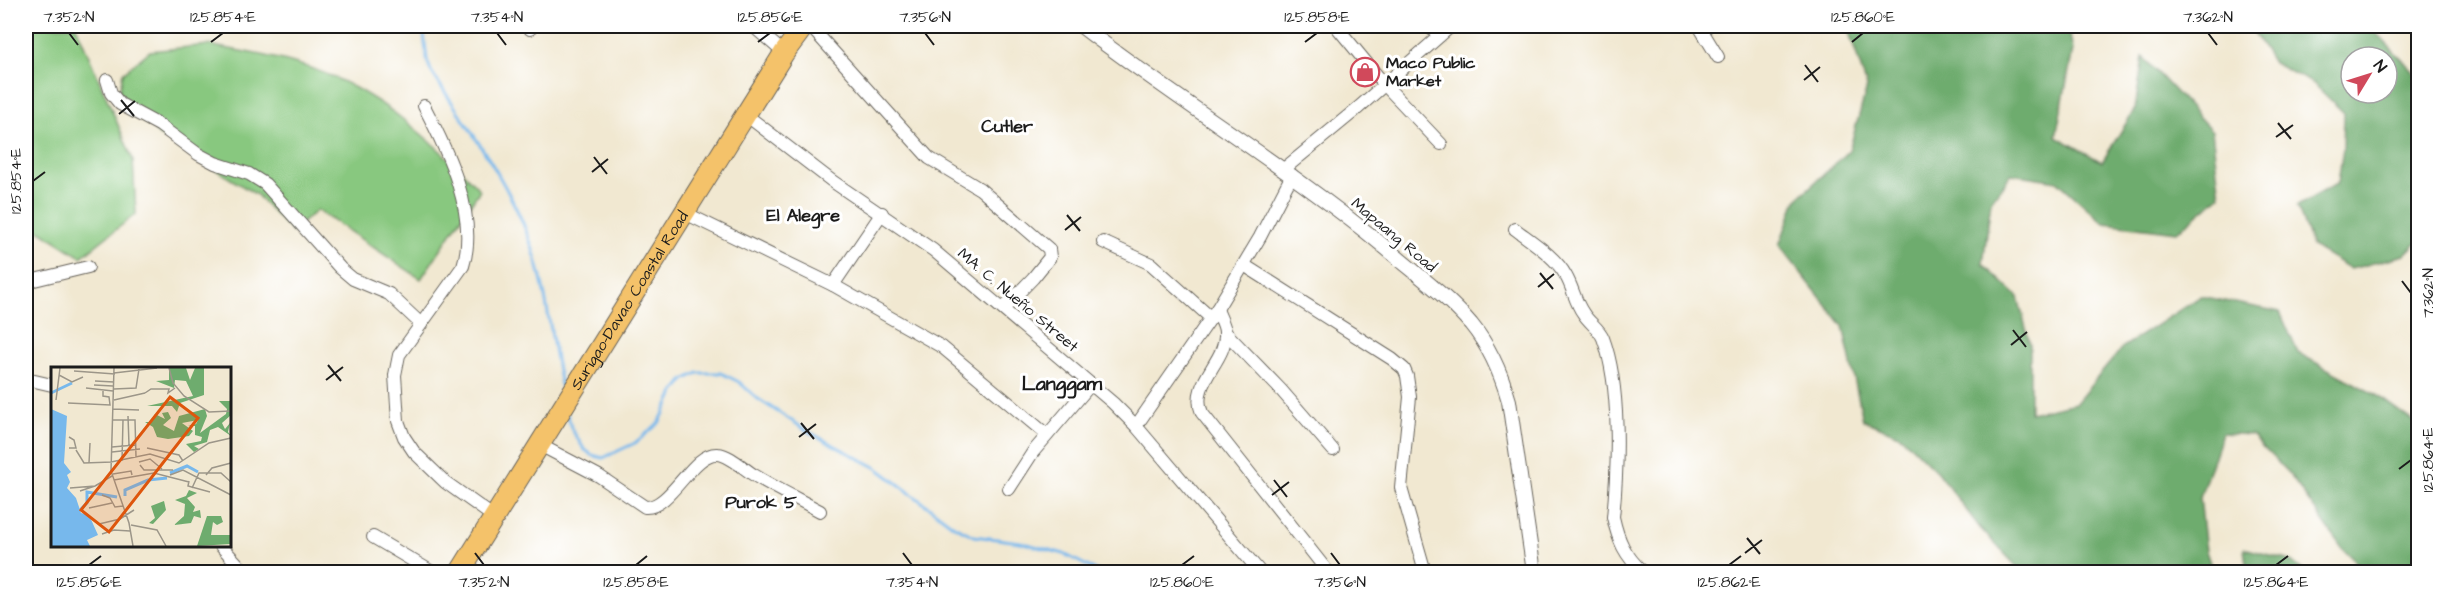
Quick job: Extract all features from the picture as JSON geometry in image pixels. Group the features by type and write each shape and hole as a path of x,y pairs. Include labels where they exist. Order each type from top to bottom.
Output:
{"highway":[{"name":"Surigao-Davao Coastal Road","path":"460,573 784,52 805,27"}],"street":[{"path":"753,26 784,52"},
{"name":"Mapaang Road","path":"1082,26 1153,80 1288,172 1408,267 1457,310 1480,337 1503,380 1509,401 1534,573"},
{"path":"1336,26 1384,84 1441,144"},
{"path":"1429,26 1439,36"},
{"path":"1136,426 1214,314 1244,265 1288,172 1451,26"},
{"path":"1699,26 1718,57"},
{"path":"805,27 929,158 980,189 1049,249 1050,257 1044,267 1003,309"},
{"path":"106,80 111,93 120,104 159,124 215,164 249,174 265,184 340,268 353,279 389,294 421,324"},
{"path":"424,106 441,140 456,180 466,223 468,249 463,266 399,355 395,375 398,421 404,437 414,452 445,482 494,518"},
{"name":"MA. C. Nueño Street","path":"746,115 832,181 933,250 1091,384 1136,426 1260,573"},
{"path":"685,213 833,285 942,347 1047,435"},
{"path":"833,285 882,213"},
{"path":"1515,229 1550,257 1566,275 1584,315 1598,329 1603,338 1611,373 1615,408 1613,517 1617,535 1627,557 1642,573"},
{"path":"1103,242 1150,264 1214,314 1225,332 1288,398 1333,450"},
{"path":"1244,265 1380,351 1404,369 1409,383 1410,397 1401,488 1425,573"},
{"path":"26,282 88,267"},
{"path":"1225,332 1220,351 1201,390 1199,406 1202,413 1328,573"},
{"path":"26,379 51,385"},
{"path":"1009,489 1022,467 1091,384"},
{"path":"540,445 599,476 645,507 657,505 699,463 715,453 721,454 755,476 820,511"},
{"path":"373,537 432,573"},
{"path":"222,547 245,573"}],"green space":[{"path":"26,26 76,26 133,160 136,214 81,257 26,222"},
{"path":"1847,26 2068,26 2073,50 2056,136 2102,162 2135,109 2143,57 2212,131 2220,196 2177,232 2104,223 2057,181 2011,174 1991,201 1983,264 2018,297 2030,344 2030,413 2076,403 2123,347 2201,296 2280,312 2298,353 2378,396 2418,425 2418,572 2366,572 2342,548 2290,475 2251,435 2222,433 2200,497 2206,551 2213,572 2022,572 1980,528 1937,472 1901,436 1863,420 1843,326 1779,245 1796,200 1849,151 1867,87"},
{"path":"2250,26 2369,26 2388,45 2339,45 2339,105 2399,105 2399,57 2418,76 2418,241 2404,255 2351,269 2312,246 2297,206 2338,183 2343,148 2344,113 2314,84 2273,63"},
{"path":"209,45 300,65 337,79 360,91 382,104 424,136 480,190 421,279 317,210 292,232 257,195 159,135 119,94 123,73 150,51"},
{"path":"2244,548 2291,561 2305,572 2247,572"}],"waterway":[{"path":"423,26 427,60 431,71 498,175 521,218 530,241 541,279 563,394"},
{"path":"568,415 571,428 584,449 592,455 603,458 635,443 659,423 674,393 684,380 698,373 721,373 739,382 758,399 809,432 877,468 954,526 974,536 1020,542 1064,554 1099,572"}],"place":[{"name":"Maco Public Market","path":"1365,72"}],"district":[{"name":"Cutler","path":"1007,126"},
{"name":"El Alegre","path":"803,215"},
{"name":"Langgam","path":"1062,384"},
{"name":"Purok 5","path":"761,502"}]}
